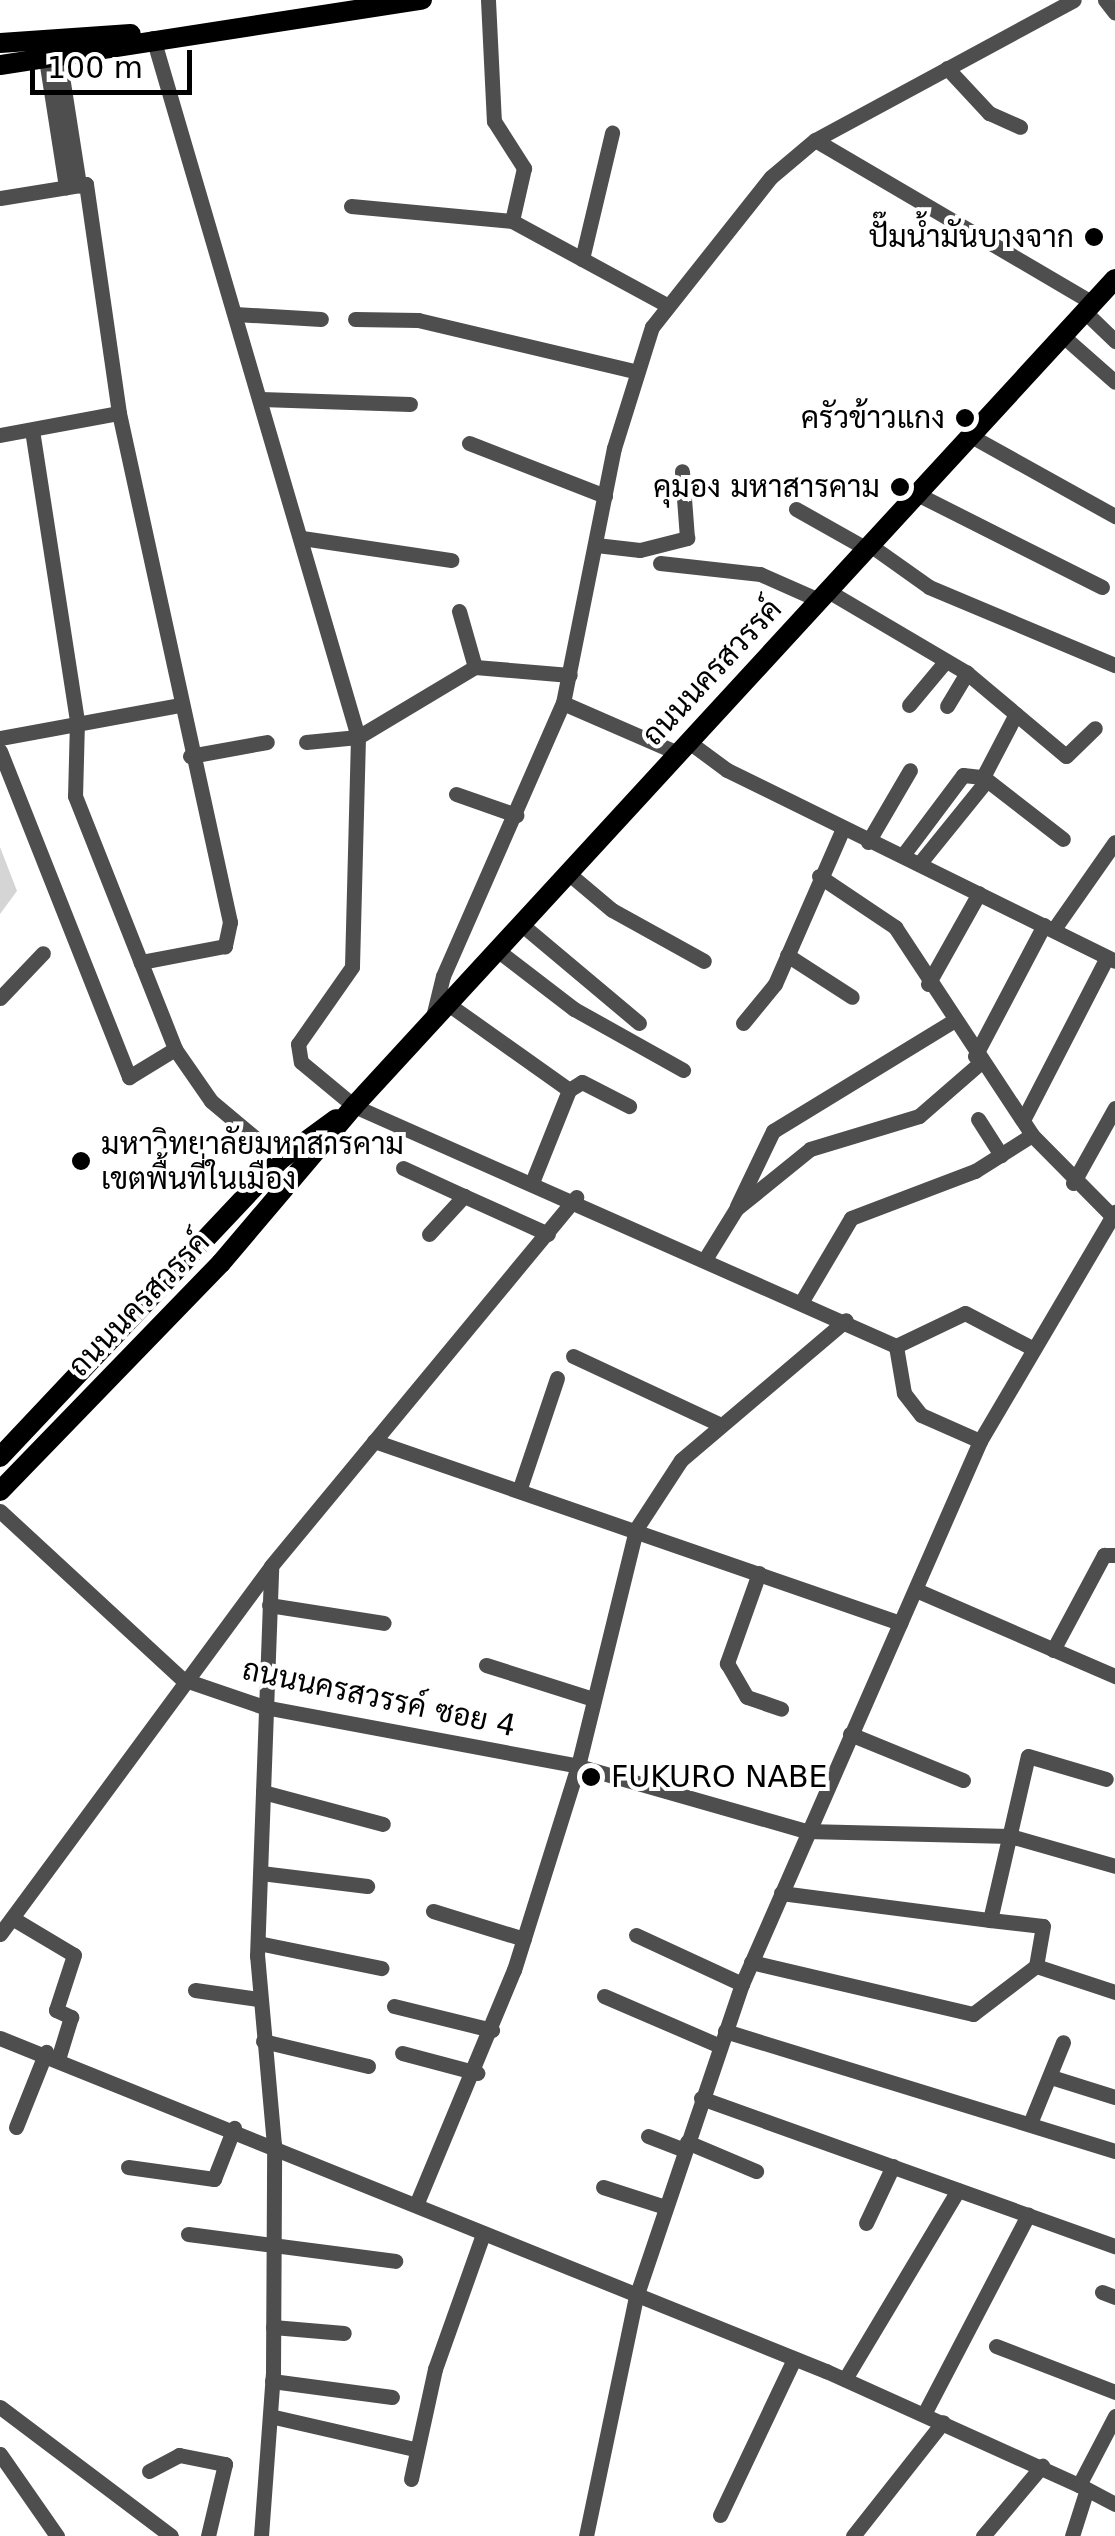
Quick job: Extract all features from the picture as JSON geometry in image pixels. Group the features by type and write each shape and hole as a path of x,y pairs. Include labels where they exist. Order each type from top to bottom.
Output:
{"main road":[{"path":"14,48 52,58 153,38 422,0"},
{"path":"0,65 14,48 153,38"},
{"name":"ถนนนครสวรรค์","path":"0,1491 307,1167 354,1106 432,1020 1113,285"},
{"name":"ถนนนครสวรรค์","path":"0,1457 290,1150 354,1106"},
{"path":"290,1150 307,1167"}],"street":[{"path":"488,0 494,120 524,168 512,221"},
{"path":"432,1020 443,976 564,703 634,370 667,305 771,177 815,140 1074,0"},
{"path":"1105,0 1115,13"},
{"path":"153,38 358,737 352,967 297,1052 354,1106 708,1256 896,1346"},
{"path":"52,58 73,186"},
{"path":"948,68 989,112 1020,126"},
{"path":"582,259 612,134"},
{"path":"815,140 1089,308 1115,341"},
{"path":"0,198 86,184 119,413 231,934 226,946 141,962"},
{"path":"351,206 512,221 667,305"},
{"path":"236,314 321,319"},
{"path":"355,319 418,320 634,370"},
{"path":"1062,336 1115,382"},
{"path":"261,399 410,404"},
{"path":"0,434 119,413"},
{"path":"32,430 77,721 75,796 175,1049 211,1101 261,1144"},
{"path":"971,436 1115,516"},
{"path":"469,443 605,496"},
{"path":"596,544 640,550 687,538 682,470"},
{"path":"916,494 1102,587"},
{"path":"796,510 868,547 928,587 1115,665"},
{"path":"302,538 451,560"},
{"path":"660,563 760,574 824,596 967,673 1066,756 1095,728"},
{"path":"460,611 475,667"},
{"path":"909,705 945,662"},
{"path":"306,742 358,737 475,667 570,675"},
{"path":"947,706 967,673"},
{"path":"564,703 684,748 1111,959 1023,1120"},
{"path":"0,738 180,704"},
{"path":"919,864 985,779 1016,714"},
{"path":"190,756 267,742"},
{"path":"0,751 129,1076 175,1049"},
{"path":"868,842 910,770"},
{"path":"902,855 963,775 985,779 1063,839"},
{"path":"456,794 516,815"},
{"path":"743,1023 787,955 843,828"},
{"path":"736,1209 810,1150 919,1116 978,1060 1049,927 1115,842"},
{"path":"568,874 704,960"},
{"path":"586,2536 636,2297 742,1984 980,1441 1028,1346 1114,1216 1073,1182 1032,1136 950,1023 895,928 820,876"},
{"path":"928,984 979,894"},
{"path":"521,924 639,1023"},
{"path":"497,950 574,1009 683,1070"},
{"path":"0,998 43,953"},
{"path":"787,955 852,997"},
{"path":"448,1004 569,1090"},
{"path":"708,1256 736,1209 772,1131 950,1023"},
{"path":"532,1180 569,1090 582,1082 629,1106"},
{"path":"1073,1182 1115,1108"},
{"path":"978,1120 1001,1154"},
{"path":"802,1300 851,1218 1001,1154 1032,1136"},
{"path":"403,1168 548,1234"},
{"path":"428,1234 464,1196"},
{"path":"0,1934 181,1700 182,1680 271,1566 576,1198"},
{"path":"896,1346 965,1313 1028,1346"},
{"path":"416,2204 477,2072 524,1939 578,1766 636,1529 719,1424 846,1320"},
{"path":"896,1346 904,1393 921,1415 980,1441"},
{"path":"573,1356 719,1424"},
{"path":"520,1488 557,1378"},
{"path":"374,1441 520,1488 900,1623"},
{"name":"ถนนนครสวรรค์ ซอย 4","path":"0,1511 182,1680 264,1707 578,1766 806,1831 1010,1836 1115,1866"},
{"path":"1054,1650 1104,1555 1115,1555"},
{"path":"261,2536 273,2327 274,2145 258,1999 271,1566"},
{"path":"760,1573 728,1666 747,1697 781,1709"},
{"path":"916,1590 1115,1676"},
{"path":"268,1605 384,1623"},
{"path":"486,1666 593,1699"},
{"path":"850,1734 963,1780"},
{"path":"990,1920 1028,1756 1106,1779"},
{"path":"263,1792 383,1824"},
{"path":"260,1873 368,1886"},
{"path":"752,1962 974,2014 1036,1966 1043,1926 782,1893"},
{"path":"432,1911 524,1939"},
{"path":"12,1918 74,1955 56,2010 71,2016 16,2127"},
{"path":"636,1935 742,1984"},
{"path":"258,1943 382,1968"},
{"path":"1036,1966 1115,1992"},
{"path":"195,1990 258,1999"},
{"path":"604,1996 722,2038 1031,2121 1115,2152"},
{"path":"394,2006 492,2030"},
{"path":"0,2038 52,2054 636,2297 845,2379 1086,2483 1115,2504"},
{"path":"263,2041 368,2066"},
{"path":"1031,2121 1064,2042"},
{"path":"402,2052 477,2072"},
{"path":"1051,2076 1115,2097"},
{"path":"701,2098 1115,2246"},
{"path":"128,2167 214,2179 234,2128"},
{"path":"648,2136 756,2172"},
{"path":"866,2223 893,2166"},
{"path":"604,2187 665,2208"},
{"path":"845,2379 958,2190"},
{"path":"924,2414 1028,2215"},
{"path":"188,2234 272,2252 394,2261"},
{"path":"411,2480 414,2449 483,2234"},
{"path":"273,2327 344,2332"},
{"path":"996,2346 1115,2392"},
{"path":"720,2515 794,2359"},
{"path":"272,2381 392,2397"},
{"path":"0,2407 171,2536"},
{"path":"270,2416 414,2449"},
{"path":"1072,2536 1086,2483 1115,2416"},
{"path":"853,2536 942,2422"},
{"path":"0,2454 57,2536"},
{"path":"150,2471 179,2455 225,2464 208,2536"},
{"path":"983,2536 1042,2466"}],"shaded area":[{"path":"0,847 17,891 0,914"}],"place":[{"name":"ปั๊มน้ำมันบางจาก","path":"1094,237"},
{"name":"ครัวข้าวแกง","path":"965,418"},
{"name":"คุมอง มหาสารคาม","path":"900,487"},
{"name":"มหาวิทยาลัยมหาสารคาม เขตพื้นที่ในเมือง","path":"81,1161"},
{"name":"FUKURO NABE","path":"591,1777"}]}
